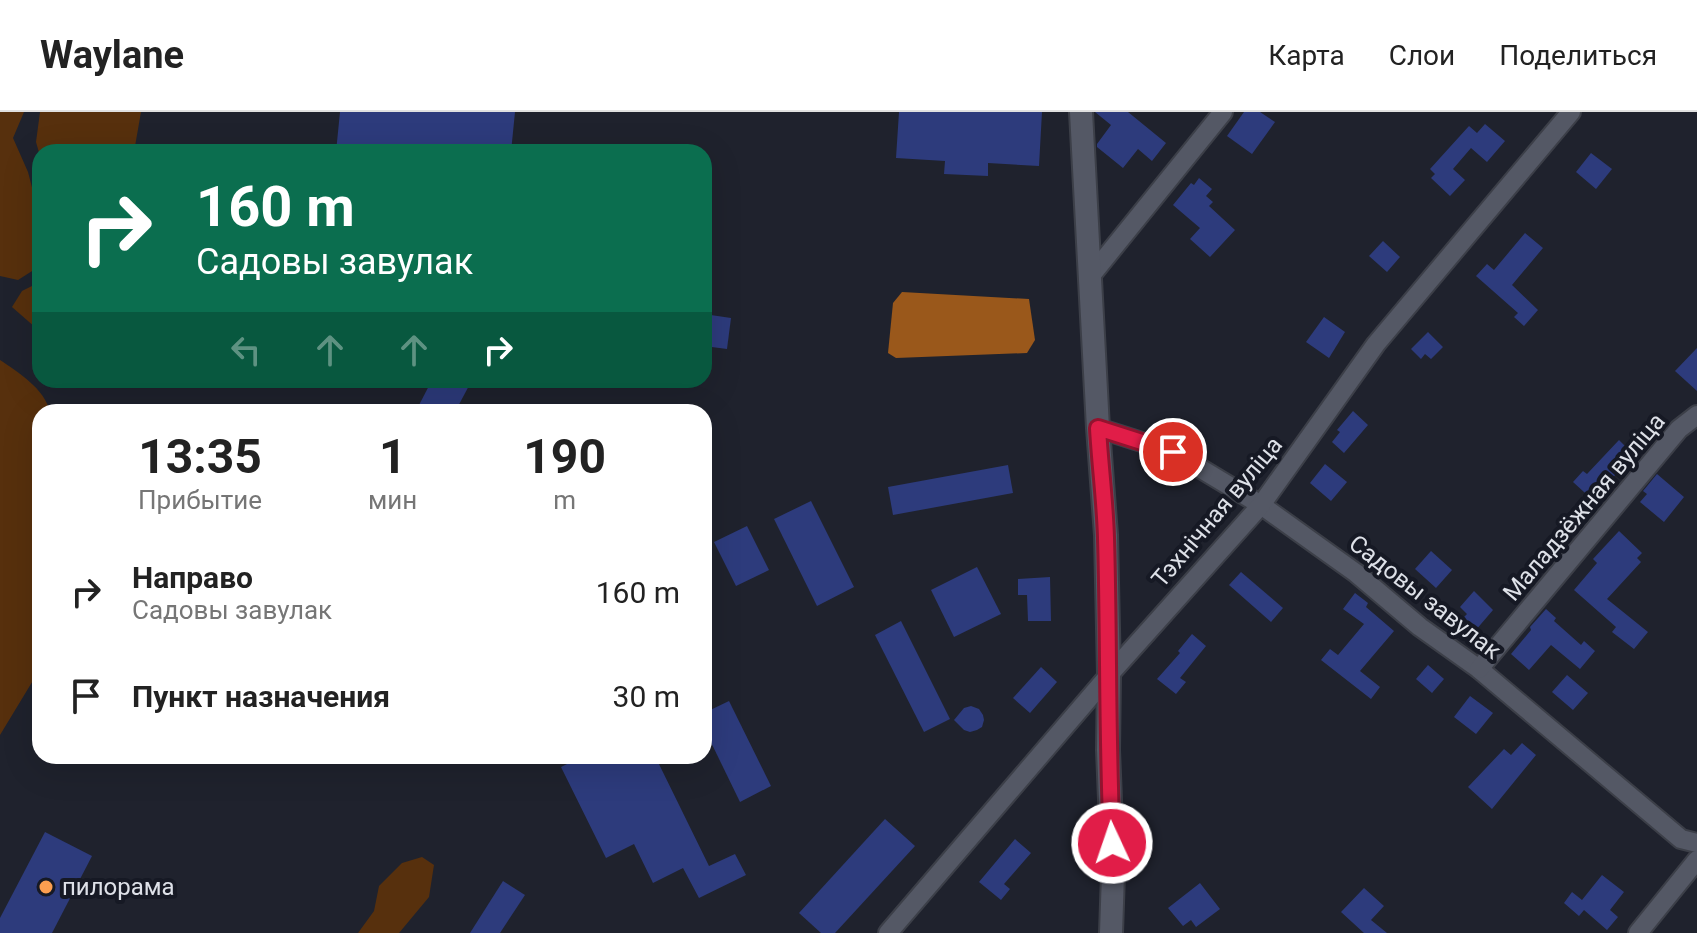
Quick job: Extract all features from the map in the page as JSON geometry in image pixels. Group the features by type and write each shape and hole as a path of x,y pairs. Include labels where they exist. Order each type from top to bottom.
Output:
{"street":[{"path":"1081,112 1106,535 1108,750 1113,874 1111,933"},
{"path":"1089,278 1223,112"},
{"name":"Тэхнічная вуліца","path":"888,933 1109,675 1261,505 1376,344 1571,112"},
{"name":"Маладзёжная вуліца","path":"1479,669 1679,429 1697,415"},
{"name":"Садовы завулак","path":"1098,428 1173,452 1261,505 1356,573 1420,627 1479,669 1681,839 1697,843"},
{"path":"1638,933 1697,860"}],"shaded area":[{"path":"0,112 24,112 13,138 32,187 32,271 18,280 0,276"},
{"path":"40,112 141,112 135,144 36,142"},
{"path":"32,286 32,324 12,307 22,291"},
{"path":"902,292 1029,299 1035,340 1027,353 896,358 888,353 893,303"},
{"path":"0,360 37,389 47,404 32,404 32,682 0,735"},
{"path":"422,857 434,865 429,897 399,933 358,933 374,911 379,886 402,863"}],"building":[{"path":"340,112 515,112 512,144 337,144"},
{"path":"899,112 1042,112 1039,166 988,163 988,176 944,174 945,161 896,158"},
{"path":"1095,112 1128,112 1166,143 1152,161 1138,149 1123,168 1097,147 1111,125"},
{"path":"1244,112 1260,112 1275,122 1252,154 1227,136"},
{"path":"1485,124 1505,141 1487,162 1471,148 1453,169 1465,180 1450,196 1431,178 1435,174 1430,169 1469,126 1477,133"},
{"path":"1591,153 1612,169 1596,189 1576,172"},
{"path":"1199,178 1212,189 1206,196 1213,202 1209,206 1235,230 1210,257 1190,239 1200,228 1173,205"},
{"path":"1525,233 1543,248 1512,285 1538,310 1524,326 1514,317 1518,313 1476,276 1487,264 1494,270"},
{"path":"1383,241 1400,257 1387,272 1369,256"},
{"path":"712,315 731,318 727,349 712,347"},
{"path":"1324,317 1345,332 1329,358 1306,342"},
{"path":"1428,332 1443,347 1431,359 1425,354 1421,359 1411,349"},
{"path":"1697,348 1697,391 1675,371"},
{"path":"428,388 468,388 459,404 420,404"},
{"path":"1353,411 1368,425 1344,453 1332,442 1340,432 1337,430"},
{"path":"1619,440 1634,455 1602,489 1605,491 1595,502 1573,482 1583,471 1587,474"},
{"path":"1325,464 1347,482 1331,501 1310,483"},
{"path":"1008,465 1013,493 893,515 888,487"},
{"path":"1657,474 1684,497 1664,522 1640,502 1647,494 1643,491"},
{"path":"811,501 854,587 817,606 774,519"},
{"path":"747,526 769,570 736,586 714,542"},
{"path":"1619,531 1642,553 1637,558 1641,562 1607,599 1648,632 1634,649 1612,632 1616,627 1574,590 1597,563 1593,559"},
{"path":"1431,551 1452,570 1436,588 1415,569"},
{"path":"977,567 1001,614 954,637 931,590"},
{"path":"1241,572 1283,608 1271,622 1229,585"},
{"path":"1050,577 1051,621 1028,621 1027,595 1018,595 1018,579"},
{"path":"1474,591 1493,610 1475,631 1462,619 1467,614 1460,607"},
{"path":"1355,593 1394,631 1360,671 1380,687 1371,699 1321,660 1330,649 1338,655 1364,624 1343,609"},
{"path":"1546,609 1556,618 1554,621 1581,645 1584,641 1595,651 1580,669 1551,645 1529,670 1511,654"},
{"path":"901,621 950,719 924,732 875,635"},
{"path":"1192,634 1206,646 1180,678 1186,682 1176,694 1157,679"},
{"path":"1428,665 1444,679 1432,693 1416,679"},
{"path":"1041,667 1057,682 1030,713 1013,698"},
{"path":"1567,675 1588,693 1573,710 1552,692"},
{"path":"1470,696 1493,713 1476,734 1454,717"},
{"path":"729,701 771,786 740,802 712,744 712,709"},
{"path":"971,706 979,709 984,720 982,727 970,732 954,720 964,708"},
{"path":"1522,743 1536,755 1492,809 1468,787 1504,749 1511,755"},
{"path":"567,764 659,764 709,866 735,854 746,875 699,898 683,868 653,883 634,844 606,858 561,767"},
{"path":"885,819 915,846 835,933 821,933 799,913"},
{"name":"пилорама","path":"45,832 92,856 52,933 0,933 0,918"},
{"path":"1015,839 1031,853 1004,884 1010,889 1001,900 979,882"},
{"path":"1602,875 1624,892 1610,910 1618,917 1607,930 1584,910 1579,916 1564,903 1572,892 1582,900"},
{"path":"503,881 525,895 500,933 470,933"},
{"path":"1200,883 1220,909 1196,927 1191,920 1183,926 1168,908"},
{"path":"1364,888 1384,906 1371,920 1387,933 1364,933 1341,912"}],"place":[{"name":"пилорама","path":"46,887"}],"route":[{"path":"1112,843 1106,535 1098,428 1173,452"}]}
